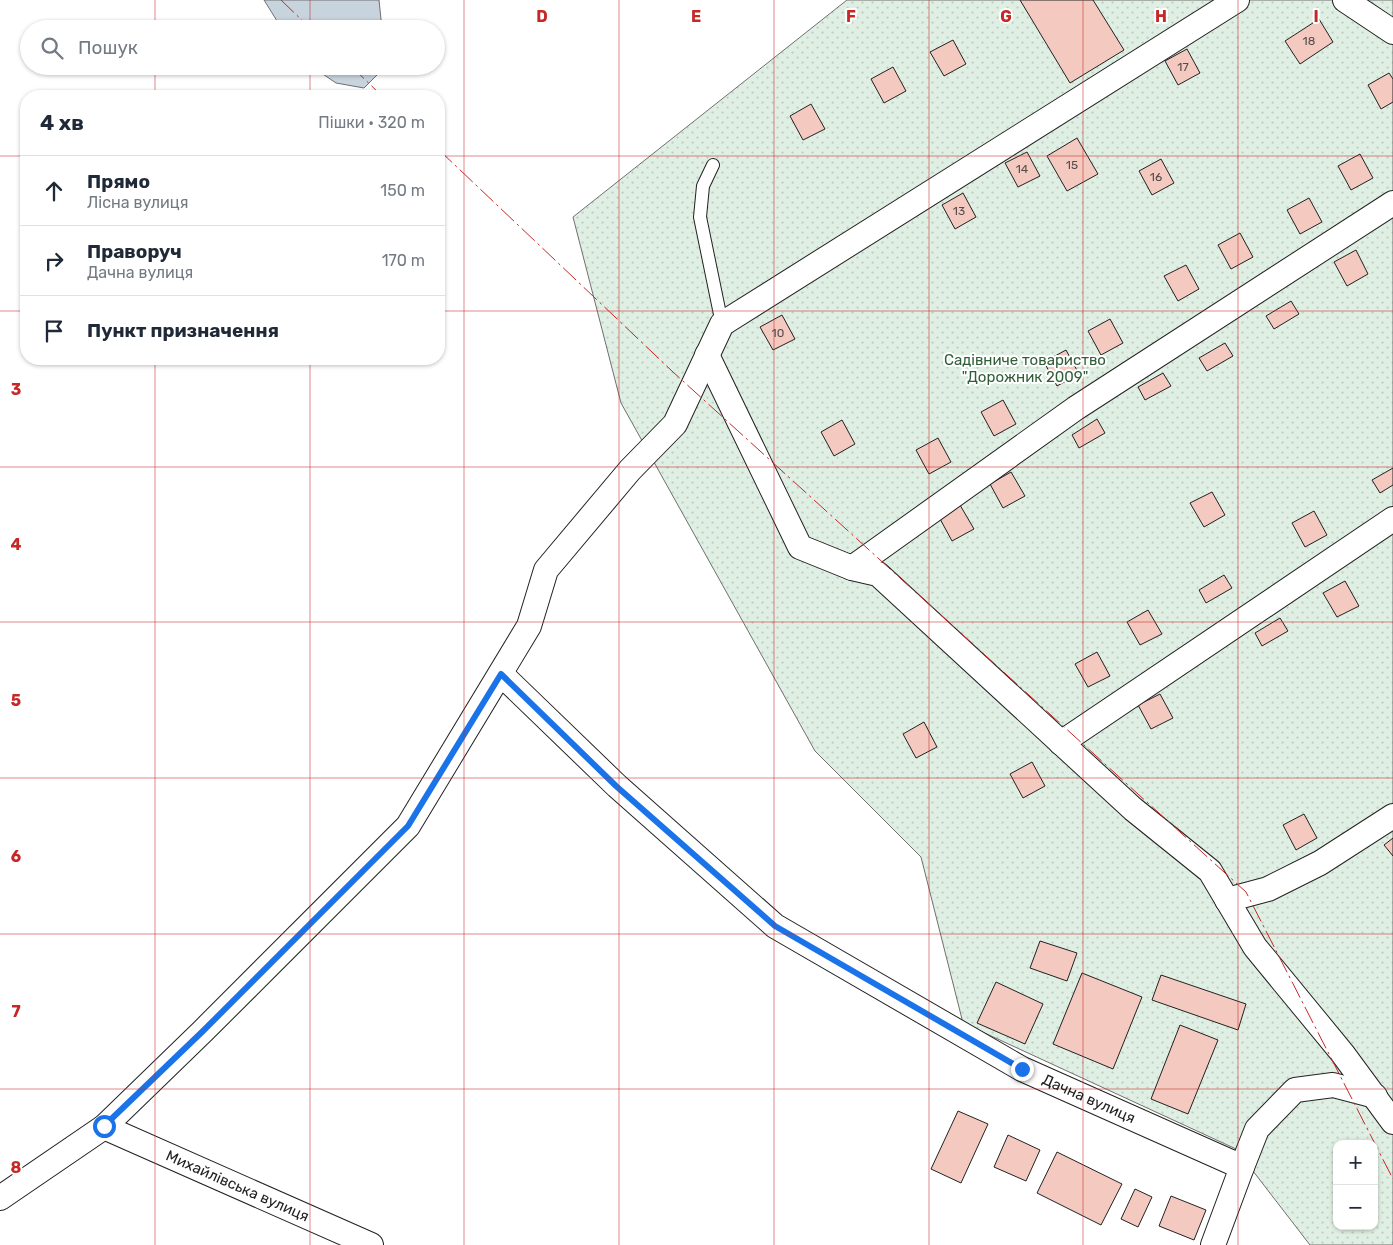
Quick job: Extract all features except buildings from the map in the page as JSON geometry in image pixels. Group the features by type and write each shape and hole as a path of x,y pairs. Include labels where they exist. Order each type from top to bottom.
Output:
{"street":[{"path":"0,1198 104,1126 203,1031 408,826 529,626 546,570 630,470 675,424 722,324 1237,0"},
{"path":"1345,0 1393,32"},
{"path":"852,568 1076,408 1393,203"},
{"path":"707,355 800,547 852,568 878,574 1134,810 1210,871 1255,948 1343,1054 1393,1122"},
{"path":"1061,743 1393,519"},
{"name":"Дачна вулиця","path":"501,674 616,786 775,926 1022,1069 1242,1167"},
{"path":"1226,900 1268,889 1320,863 1393,816"},
{"path":"1213,1245 1257,1129 1295,1090 1333,1085 1375,1096"},
{"name":"Михайлівська вулиця","path":"104,1126 371,1245"}],"lane":[{"path":"713,165 703,186 700,217 722,324"}],"green space":[{"name":"Садівниче товариство \"Дорожник 2009\"","path":"847,0 1393,0 1393,1245 1310,1245 1236,1149 963,1023 921,857 815,751 621,403 573,217"}],"shaded area":[{"path":"264,0 379,0 381,20 276,20"},
{"path":"324,75 377,75 364,88 336,83"}],"power":[{"path":"281,0 302,20"},
{"path":"360,75 376,90"},
{"path":"445,156 673,372 1246,892 1393,1179"}],"route":[{"path":"104,1126 203,1031 408,826 501,674 616,786 775,926 1022,1069"}]}
